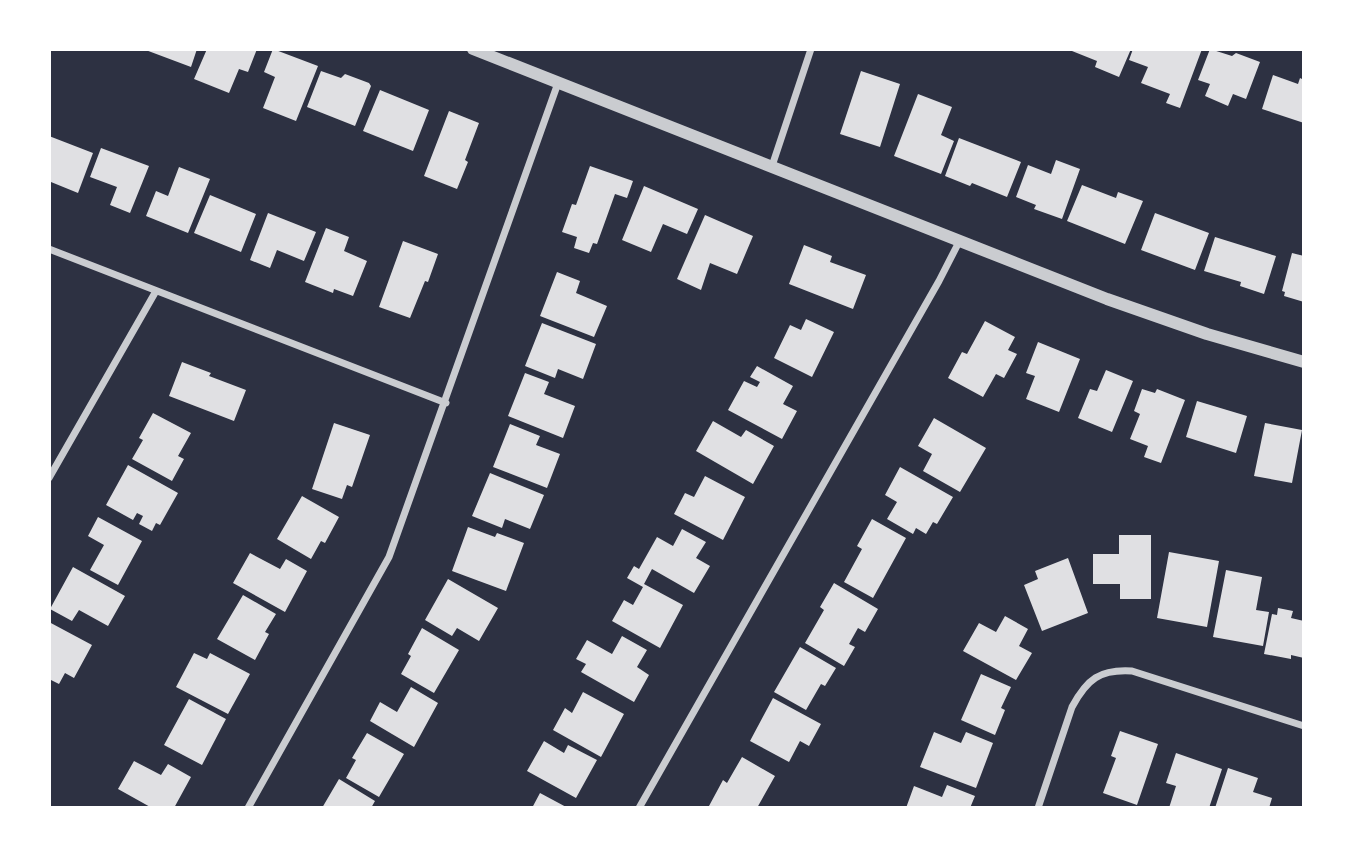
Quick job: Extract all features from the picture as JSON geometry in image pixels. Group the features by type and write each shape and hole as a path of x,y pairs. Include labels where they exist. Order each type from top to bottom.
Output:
{"street":[{"path":"472,49 1108,299 1206,334 1304,362"},
{"path":"772,166 811,49"},
{"path":"248,808 389,556 446,403 558,83"},
{"path":"639,808 960,240"},
{"path":"49,249 446,403"},
{"path":"49,478 156,291"},
{"path":"1038,808 1072,707 1088,683 1115,670 1132,671 1304,726"}],"building":[{"path":"143,49 197,49 191,67"},
{"path":"207,49 257,49 248,72 239,69 229,93 194,79"},
{"path":"273,49 318,66 296,121 263,108 275,77 264,72"},
{"path":"1067,49 1131,49 1119,77 1095,67 1097,61"},
{"path":"1133,49 1202,49 1180,108 1166,103 1170,94 1141,83 1148,67 1129,60"},
{"path":"1210,49 1232,56 1236,53 1260,62 1246,99 1233,94 1228,106 1205,96 1210,84 1198,80"},
{"path":"321,71 341,78 345,74 371,86 355,126 307,107"},
{"path":"861,71 900,84 880,147 840,134"},
{"path":"1273,75 1298,84 1300,78 1304,80 1304,123 1262,109"},
{"path":"380,90 429,110 413,151 363,131"},
{"path":"918,94 952,107 941,135 954,141 941,174 894,156"},
{"path":"449,111 479,123 457,189 424,176"},
{"path":"49,136 93,153 78,193 51,182"},
{"path":"959,138 1021,162 1007,197 945,176"},
{"path":"101,148 149,166 130,213 110,205 117,187 90,177"},
{"path":"1056,160 1080,169 1062,219 1034,209 1036,205 1016,197 1028,165 1051,174"},
{"path":"590,166 633,181 627,198 615,194 597,244 593,243 589,253 574,248 577,237 562,232 572,204 576,205"},
{"path":"179,167 210,179 188,233 146,216 156,191 168,196"},
{"path":"1082,185 1116,198 1118,192 1143,201 1125,244 1067,221"},
{"path":"644,186 698,209 687,234 663,224 651,252 622,240"},
{"path":"210,195 256,214 241,252 194,233"},
{"path":"268,213 316,232 304,261 277,250 270,268 250,260"},
{"path":"1155,213 1209,233 1195,270 1141,250"},
{"path":"705,215 753,236 737,274 710,263 701,290 677,279"},
{"path":"326,228 349,237 344,251 367,261 353,296 334,289 333,293 305,282"},
{"path":"1215,237 1276,256 1264,294 1240,286 1241,282 1204,271"},
{"path":"403,241 438,254 410,318 379,307"},
{"path":"804,245 832,256 830,262 866,275 853,309 789,284"},
{"path":"1292,253 1304,256 1304,302 1284,296 1285,292 1282,291"},
{"path":"557,272 580,281 576,293 607,306 594,337 540,316"},
{"path":"806,319 834,332 812,377 774,358 790,325 801,330"},
{"path":"985,321 1015,337 1008,350 1017,354 1004,378 996,374 983,397 948,378 962,352 967,354"},
{"path":"542,323 596,344 583,379 558,369 555,378 525,366"},
{"path":"1038,342 1080,359 1059,412 1026,399 1035,376 1026,373"},
{"path":"182,362 246,390 234,421 169,396"},
{"path":"757,366 793,386 783,404 797,411 782,439 728,410 744,381 757,387 760,382 750,377"},
{"path":"1106,370 1133,381 1112,432 1078,418 1090,389 1097,391"},
{"path":"525,373 549,382 544,394 575,406 563,438 508,416"},
{"path":"1142,389 1155,393 1157,389 1185,400 1161,463 1144,457 1148,446 1130,439 1140,414 1134,411"},
{"path":"1197,401 1247,416 1236,453 1186,437"},
{"path":"153,413 191,433 178,456 184,459 172,481 132,459 143,440 139,438"},
{"path":"934,418 986,448 960,492 923,471 932,454 918,446"},
{"path":"713,421 741,437 746,430 774,446 753,484 696,451"},
{"path":"334,423 370,435 352,487 347,485 342,499 312,489"},
{"path":"1265,423 1302,430 1292,483 1254,476"},
{"path":"510,424 540,436 536,445 560,454 547,488 493,467"},
{"path":"128,465 178,493 160,525 156,523 152,531 139,524 143,516 137,513 133,520 106,505"},
{"path":"900,467 953,497 937,524 933,522 926,534 916,528 913,534 887,519 897,502 885,495"},
{"path":"490,473 544,495 530,529 505,519 502,528 472,516"},
{"path":"705,476 745,497 723,540 674,514 685,493 694,497"},
{"path":"302,496 339,517 325,543 321,541 311,559 277,539"},
{"path":"98,517 142,541 118,585 90,570 104,545 88,536"},
{"path":"872,519 906,538 873,598 844,582 862,549 857,546"},
{"path":"468,527 495,537 497,533 524,543 506,591 452,571"},
{"path":"682,529 706,542 696,558 710,566 694,593 652,569 644,584 683,605 660,648 612,621 624,600 633,605 643,587 627,578 634,566 639,569 657,537 673,546"},
{"path":"1119,535 1151,535 1151,599 1120,599 1120,584 1093,584 1093,554 1119,554"},
{"path":"1169,552 1219,561 1207,627 1157,618"},
{"path":"250,553 280,569 286,559 307,571 285,612 233,583"},
{"path":"1068,558 1088,613 1042,631 1024,585 1038,579 1035,571"},
{"path":"73,567 125,596 108,626 79,610 72,621 50,609"},
{"path":"1226,570 1262,577 1256,610 1269,612 1263,646 1213,637"},
{"path":"448,579 498,608 479,641 457,628 452,636 425,620"},
{"path":"834,583 878,609 865,632 858,628 849,644 855,647 844,666 805,643 824,610 820,607"},
{"path":"243,595 276,614 265,632 269,634 255,660 217,639"},
{"path":"1278,608 1293,611 1291,618 1304,621 1304,658 1291,655 1291,659 1264,654 1272,614 1277,615"},
{"path":"1005,616 1028,629 1019,646 1032,653 1016,680 963,651 979,623 996,632"},
{"path":"49,622 92,645 74,678 65,673 59,684 49,679"},
{"path":"422,628 459,650 434,693 401,674"},
{"path":"622,636 647,650 637,667 649,675 634,702 581,672 586,664 576,659 587,640 612,654"},
{"path":"800,647 836,668 825,686 821,684 806,710 774,692"},
{"path":"194,653 207,659 210,653 250,674 228,714 176,687"},
{"path":"981,674 1011,687 1001,708 1005,710 995,735 961,720"},
{"path":"411,687 438,703 414,747 370,721 380,702 397,712"},
{"path":"583,692 624,714 601,757 553,730 565,708 572,713"},
{"path":"773,698 821,724 809,746 800,741 789,762 750,741"},
{"path":"189,699 226,719 202,765 164,745"},
{"path":"1120,731 1158,744 1137,805 1103,793 1116,758 1111,756"},
{"path":"934,732 961,743 966,732 993,743 976,788 920,767"},
{"path":"367,733 404,754 379,797 346,778 356,760 352,758"},
{"path":"544,741 564,753 568,745 597,760 576,798 527,771"},
{"path":"1176,753 1222,769 1209,808 1169,808 1176,786 1166,783"},
{"path":"742,757 775,776 757,808 709,806 723,780 727,783"},
{"path":"134,761 161,775 168,764 191,777 174,808 152,808 118,789"},
{"path":"1228,768 1258,778 1253,792 1272,798 1269,808 1215,808"},
{"path":"339,779 375,801 371,808 322,808"},
{"path":"947,785 975,796 970,808 906,808 914,786 942,797"},
{"path":"540,793 568,808 532,808"}]}
